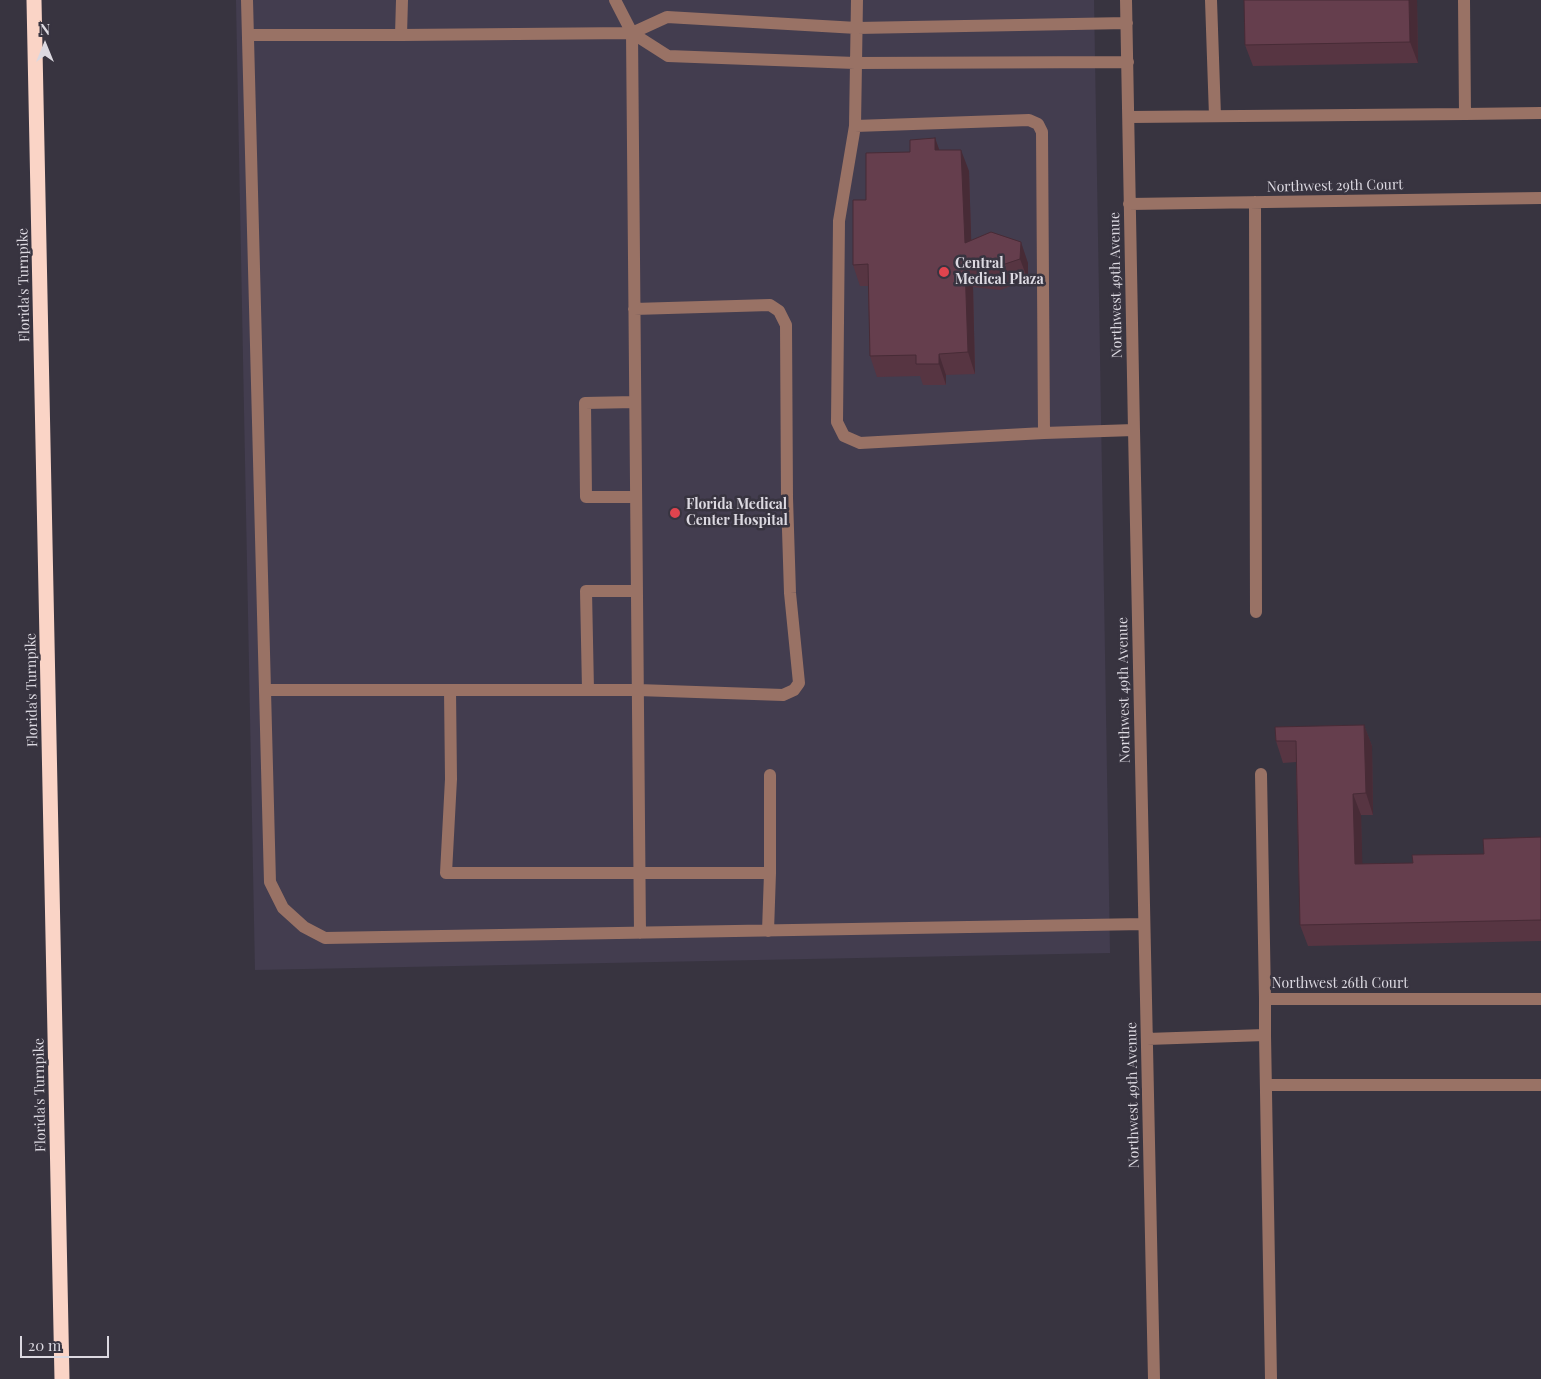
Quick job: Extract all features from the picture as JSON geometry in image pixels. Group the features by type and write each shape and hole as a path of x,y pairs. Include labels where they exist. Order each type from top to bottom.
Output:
{"highway":[{"name":"Florida's Turnpike","path":"34,0 62,1379"}],"street":[{"path":"247,0 270,882 283,908 304,927 325,938 1144,924"},
{"path":"400,35 402,0"},
{"path":"615,0 632,33 640,932"},
{"path":"857,0 855,126 839,222 837,422 844,436 860,443 1134,430"},
{"name":"Northwest 49th Avenue","path":"1126,0 1130,117 1129,204 1154,1379"},
{"path":"1210,0 1215,116"},
{"path":"1464,0 1465,114"},
{"path":"248,35 632,33 667,17 857,28 1127,23"},
{"path":"632,33 668,56 855,63 1128,62"},
{"path":"1130,117 1541,113"},
{"path":"855,126 1029,120 1038,124 1042,132 1044,433"},
{"name":"Northwest 29th Court","path":"1129,204 1541,198"},
{"path":"1255,202 1256,612"},
{"path":"265,690 638,690 783,694 794,690 799,683 790,593 786,325 779,311 770,305 634,309"},
{"path":"635,402 585,403 586,496 636,496"},
{"path":"588,690 586,591 637,591"},
{"path":"450,690 451,780 446,873 770,873"},
{"path":"1261,774 1265,999"},
{"path":"768,931 770,775"},
{"name":"Northwest 26th Court","path":"1271,1379 1265,999 1541,1000"},
{"path":"1146,1039 1265,1035"},
{"path":"1266,1085 1541,1085"}],"shaded area":[{"name":"Florida Medical Center Hospital","path":"236,0 1094,0 1110,953 255,970"}],"building":[{"path":"1244,0 1409,0 1410,42 1245,45"},
{"name":"Central Medical Plaza","path":"935,138 935,150 961,150 965,243 991,232 1021,242 1020,259 993,268 965,266 968,352 939,354 939,364 916,364 916,355 870,356 868,264 853,265 853,200 866,200 866,153 910,152 910,140"},
{"path":"1364,725 1366,793 1353,794 1355,864 1413,863 1412,855 1484,854 1483,839 1541,837 1541,920 1300,925 1296,741 1276,741 1275,727"}],"place":[{"name":"Central Medical Plaza","path":"944,272"},
{"name":"Florida Medical Center Hospital","path":"675,513"}]}
